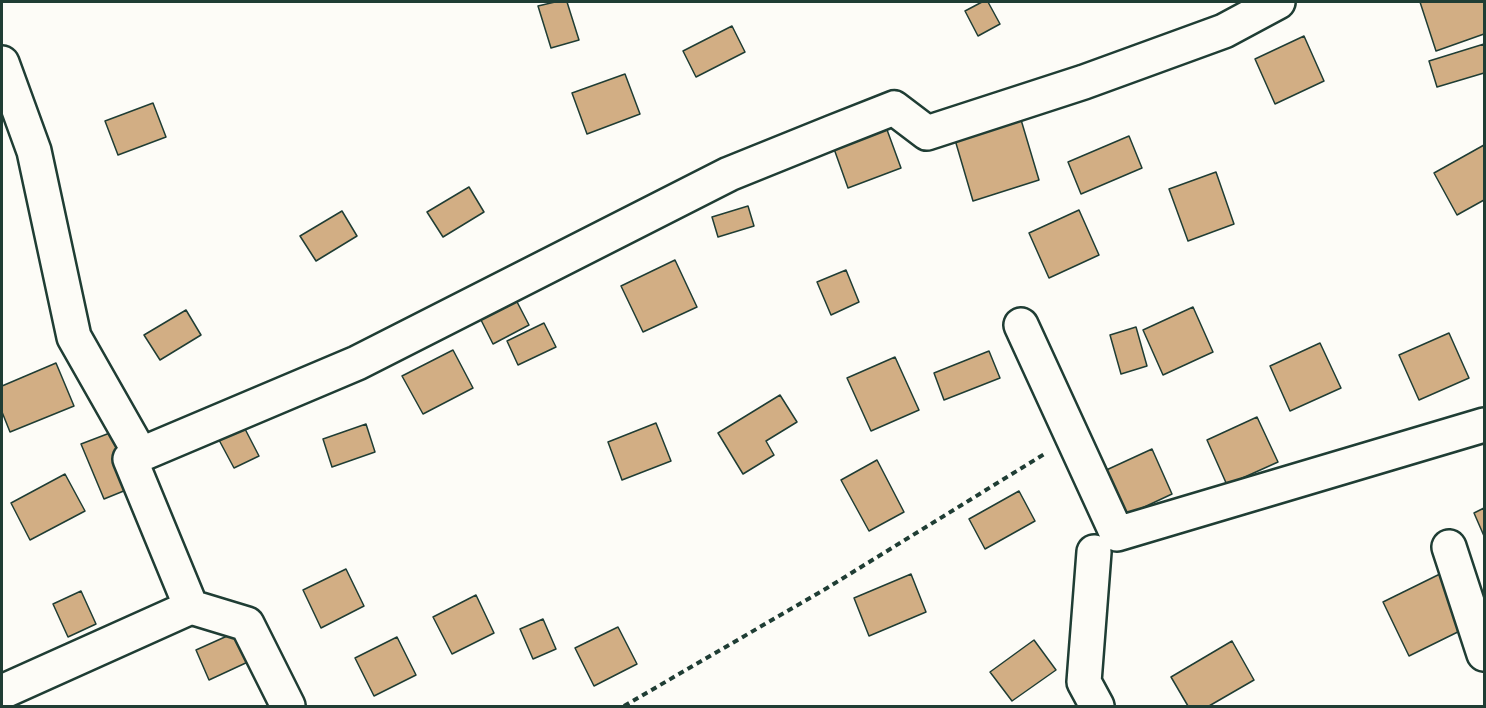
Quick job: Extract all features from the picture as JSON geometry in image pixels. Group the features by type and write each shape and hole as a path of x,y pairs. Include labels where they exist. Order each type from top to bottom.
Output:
{"street":[{"path":"191,607 130,459 357,363 729,174 894,108 927,133 1084,82 1224,31 1278,2"},
{"path":"2,63 34,151 74,337 141,454"},
{"path":"1021,325 1117,534 1485,425"},
{"path":"1449,547 1485,654"},
{"path":"1094,552 1084,682 1097,706"},
{"path":"2,692 191,607 247,624 288,706"}],"path":[{"path":"624,706 827,588 1072,437"}],"building":[{"path":"567,2 579,40 551,48 538,6"},
{"path":"982,2 988,2 1000,24 978,36 965,11"},
{"path":"1420,2 1484,2 1484,34 1436,51"},
{"path":"732,26 745,52 696,77 683,51"},
{"path":"1304,36 1324,81 1275,104 1255,59"},
{"path":"1484,44 1484,73 1437,87 1429,61"},
{"path":"625,74 640,114 587,134 572,93"},
{"path":"153,103 166,137 118,155 105,121"},
{"path":"1019,113 1039,180 973,201 953,133"},
{"path":"886,127 901,168 848,188 833,146"},
{"path":"1129,136 1142,168 1081,194 1068,162"},
{"path":"1484,145 1484,200 1457,215 1434,173"},
{"path":"1216,172 1234,224 1188,241 1169,189"},
{"path":"469,187 484,212 443,237 427,212"},
{"path":"748,206 754,226 718,237 712,217"},
{"path":"1079,210 1099,255 1049,278 1029,233"},
{"path":"342,211 357,236 316,261 300,236"},
{"path":"675,260 697,307 643,332 621,286"},
{"path":"846,270 859,302 831,315 817,282"},
{"path":"514,296 529,325 493,344 478,314"},
{"path":"1193,307 1213,352 1163,375 1143,330"},
{"path":"186,310 201,335 160,360 144,335"},
{"path":"544,323 556,347 518,365 507,341"},
{"path":"1136,327 1147,366 1121,374 1110,335"},
{"path":"1449,333 1469,378 1419,400 1399,355"},
{"path":"1320,343 1341,388 1290,411 1270,366"},
{"path":"453,350 473,388 423,414 402,376"},
{"path":"989,351 1000,378 944,400 934,373"},
{"path":"895,357 919,410 871,431 847,378"},
{"path":"56,363 74,406 10,432 2,412 2,386"},
{"path":"780,395 797,422 766,441 774,455 743,474 718,433"},
{"path":"1257,417 1278,462 1227,485 1207,440"},
{"path":"656,423 671,461 622,480 608,442"},
{"path":"366,424 375,452 332,467 323,439"},
{"path":"244,427 259,456 234,468 219,440"},
{"path":"115,431 136,486 104,499 81,444"},
{"path":"1152,449 1172,494 1123,517 1102,472"},
{"path":"877,460 904,512 869,531 841,480"},
{"path":"65,474 85,511 30,540 11,503"},
{"path":"1019,491 1035,521 985,549 969,519"},
{"path":"1484,508 1484,536 1474,513"},
{"path":"346,569 364,606 321,628 303,590"},
{"path":"1446,571 1472,625 1409,656 1383,602"},
{"path":"911,574 926,612 869,636 854,598"},
{"path":"81,591 96,624 68,637 53,604"},
{"path":"476,595 494,633 452,654 433,617"},
{"path":"543,619 556,649 533,659 520,629"},
{"path":"618,627 637,664 594,686 575,648"},
{"path":"236,632 250,661 209,680 196,650"},
{"path":"397,637 416,675 374,696 355,658"},
{"path":"1034,640 1056,670 1012,701 990,672"},
{"path":"1232,641 1254,680 1209,706 1188,706 1171,677"}]}
